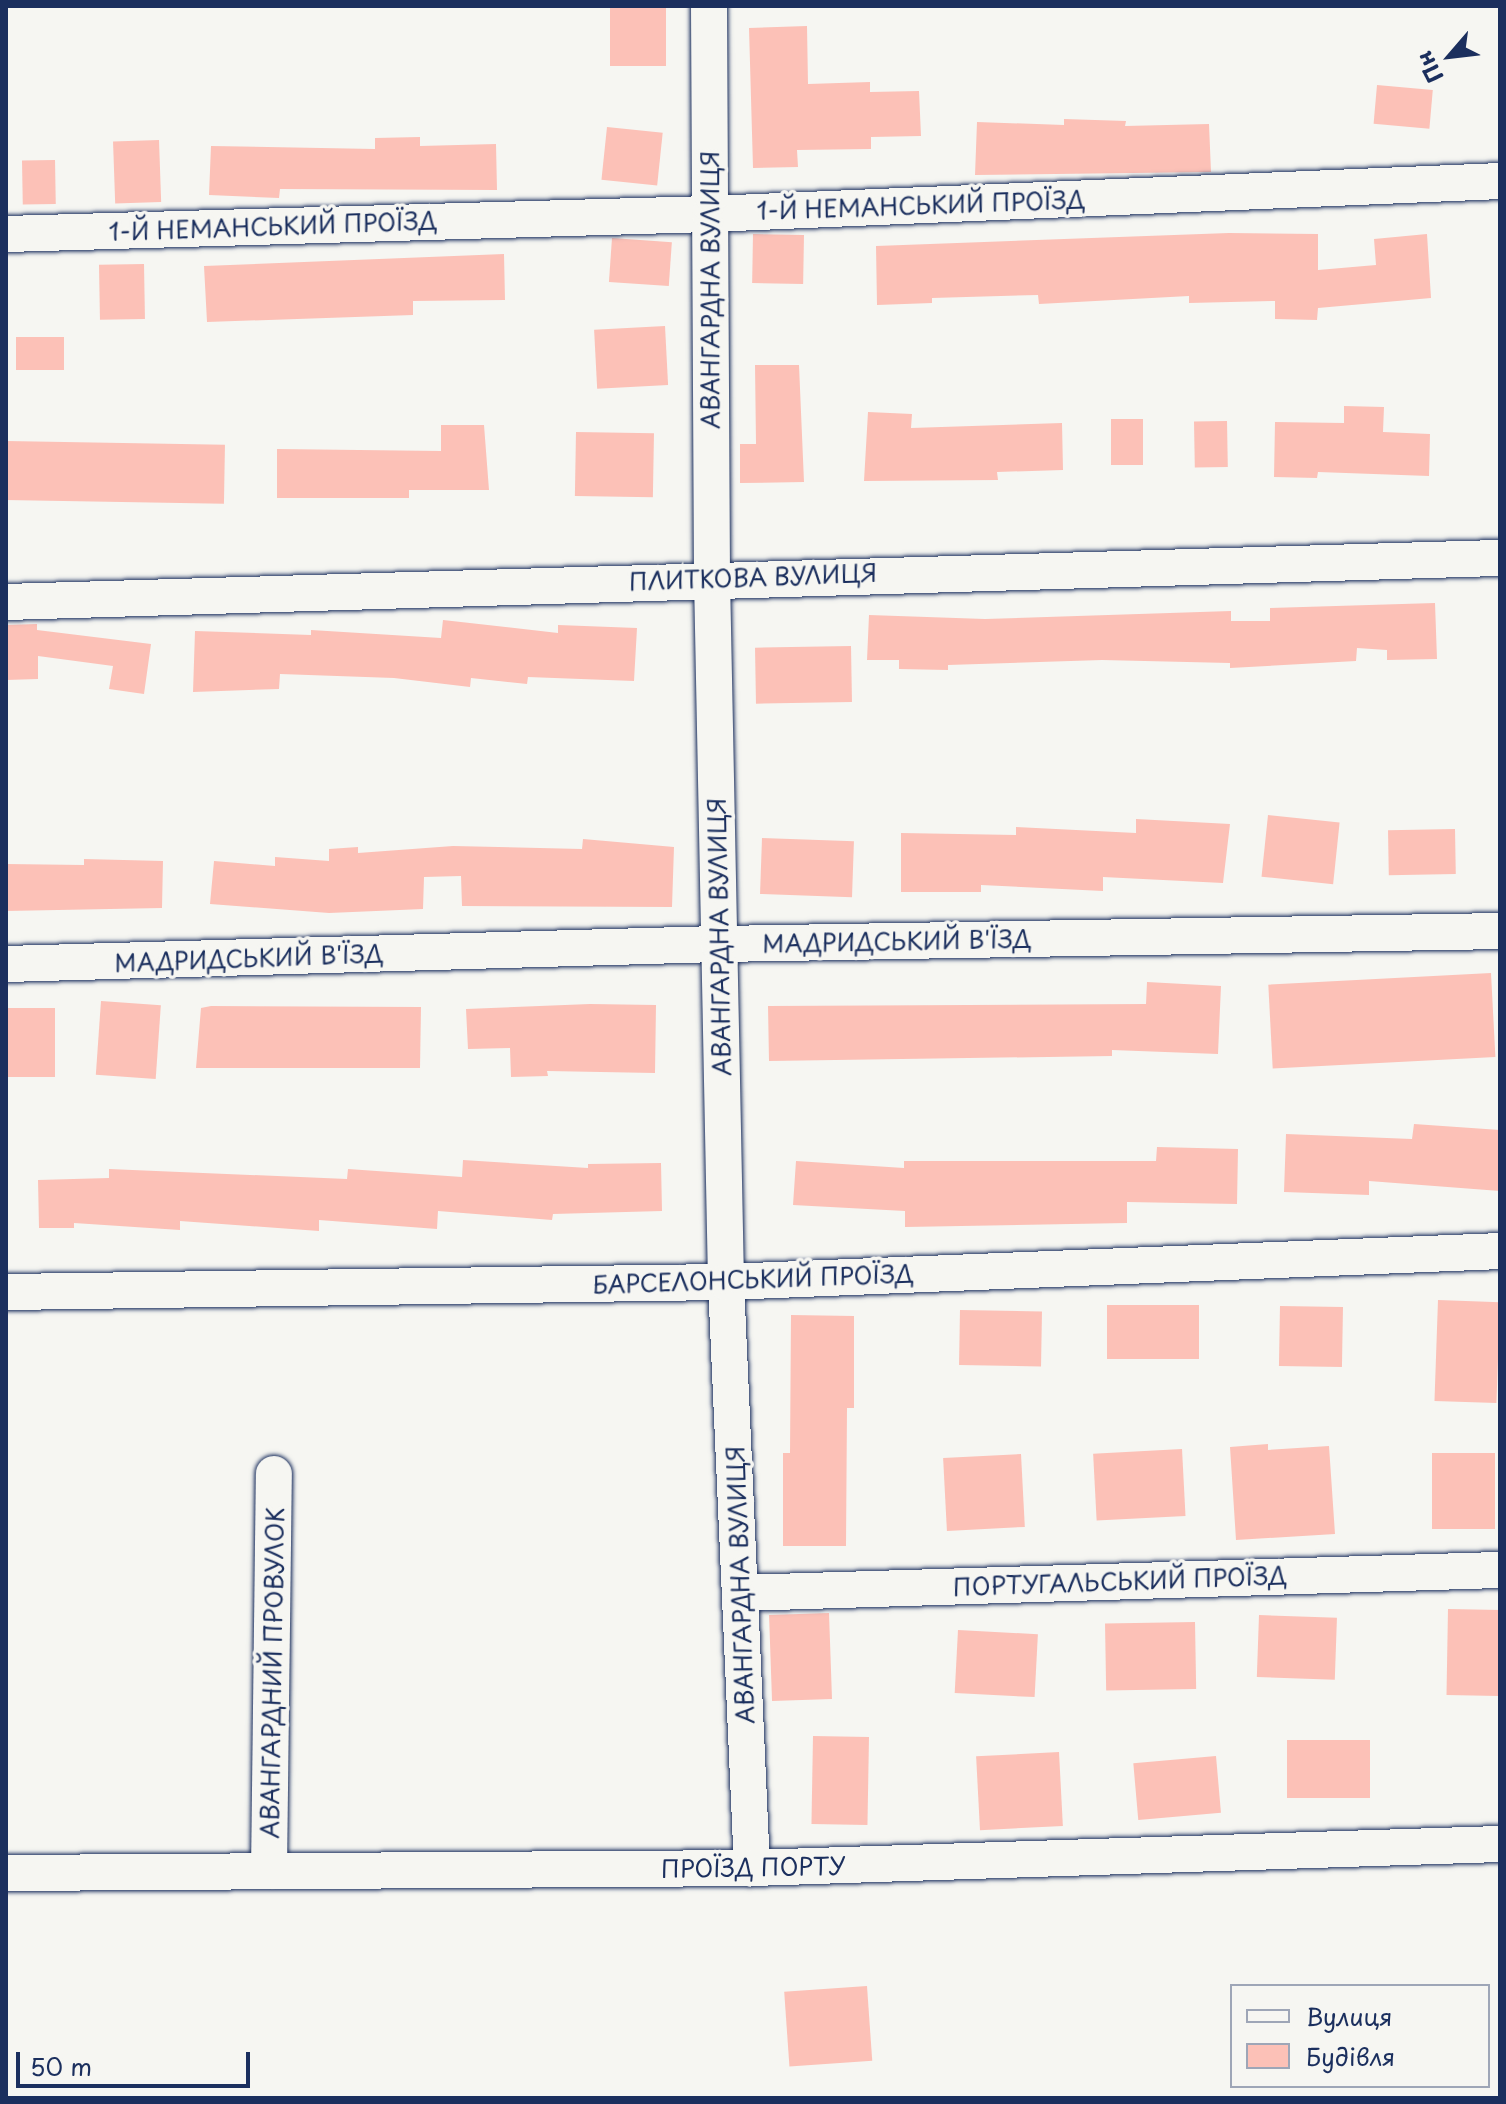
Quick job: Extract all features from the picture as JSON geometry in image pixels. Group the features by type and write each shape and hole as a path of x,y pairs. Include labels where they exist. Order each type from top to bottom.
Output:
{"street":[{"name":"АВАНГАРДНА ВУЛИЦЯ","path":"709,6 712,578 726,1282 752,1868"},
{"name":"1-Й НЕМАНСЬКИЙ ПРОЇЗД","path":"6,234 710,214 1500,181"},
{"name":"ПЛИТКОВА ВУЛИЦЯ","path":"6,602 712,578 1500,558"},
{"name":"МАДРИДСЬКИЙ В'ЇЗД","path":"6,964 719,944 1500,931"},
{"name":"БАРСЕЛОНСЬКИЙ ПРОЇЗД","path":"6,1292 726,1282 1500,1251"},
{"name":"АВАНГАРДНИЙ ПРОВУЛОК","path":"269,1871 274,1474"},
{"name":"ПОРТУГАЛЬСЬКИЙ ПРОЇЗД","path":"741,1593 1500,1570"},
{"name":"ПРОЇЗД ПОРТУ","path":"6,1873 752,1868 1500,1844"}],"building":[{"path":"610,6 666,6 666,66 610,66"},
{"path":"807,26 808,84 870,82 870,92 919,91 921,136 871,137 871,149 797,150 798,167 753,168 749,28"},
{"path":"1377,85 1433,90 1429,129 1374,124"},
{"path":"1064,119 1126,121 1125,126 1209,124 1211,172 975,175 977,122 1064,125"},
{"path":"607,127 663,133 657,186 601,180"},
{"path":"420,137 420,146 496,144 497,190 280,189 279,198 209,195 211,146 375,149 375,138"},
{"path":"159,140 161,202 115,204 113,142"},
{"path":"55,160 56,204 23,205 22,161"},
{"path":"1229,233 1318,234 1318,270 1376,265 1374,239 1427,234 1431,298 1318,308 1317,320 1275,319 1275,301 1189,303 1189,296 1039,304 1038,295 932,298 932,303 877,305 876,246"},
{"path":"753,234 804,235 803,284 752,283"},
{"path":"612,238 672,242 669,286 609,282"},
{"path":"504,254 505,300 413,301 413,315 207,322 204,266"},
{"path":"144,264 145,319 100,320 99,265"},
{"path":"665,326 668,385 597,389 594,330"},
{"path":"16,337 64,337 64,370 16,370"},
{"path":"755,365 799,365 804,482 740,483 740,444 756,444"},
{"path":"1344,406 1384,407 1383,432 1430,434 1429,476 1318,472 1317,478 1274,477 1275,422 1344,423"},
{"path":"868,412 912,414 911,428 1062,423 1063,470 997,472 998,480 864,481"},
{"path":"1111,419 1143,419 1143,465 1111,465"},
{"path":"1227,421 1228,467 1195,468 1194,422"},
{"path":"441,425 484,425 489,490 409,490 409,498 277,498 277,449 441,451"},
{"path":"576,432 654,433 653,497 575,496"},
{"path":"6,441 225,445 224,504 6,500"},
{"path":"1435,603 1437,659 1387,660 1387,650 1357,648 1356,661 1230,668 1230,663 1102,660 948,665 948,670 899,669 899,660 867,660 869,615 985,619 1231,611 1231,621 1270,621 1270,608"},
{"path":"443,620 558,633 558,625 637,628 634,681 528,677 527,684 471,678 470,687 394,678 280,674 279,689 193,692 195,631 311,635 311,630 441,638"},
{"path":"37,624 37,630 151,644 144,694 109,689 113,666 38,656 38,679 6,680 6,625"},
{"path":"851,646 852,702 756,704 755,648"},
{"path":"1268,815 1340,823 1333,884 1262,877"},
{"path":"1136,819 1230,824 1223,883 1103,877 1103,891 981,885 981,892 901,892 901,833 1016,835 1016,827 1136,833"},
{"path":"1455,829 1456,874 1389,875 1388,830"},
{"path":"762,838 854,841 852,897 760,894"},
{"path":"583,839 674,847 672,907 462,906 461,876 424,877 423,909 329,913 210,904 214,861 275,866 275,857 329,861 329,849 358,847 358,853 453,846 582,849"},
{"path":"84,859 163,861 162,908 6,911 6,864 84,865"},
{"path":"1491,973 1495,1057 1273,1069 1268,985"},
{"path":"1147,982 1221,986 1218,1054 1112,1050 1112,1056 769,1061 768,1006 1146,1004"},
{"path":"101,1001 161,1005 156,1079 96,1075"},
{"path":"656,1005 655,1073 547,1071 548,1076 511,1077 510,1048 468,1049 466,1009"},
{"path":"421,1007 420,1068 196,1068 201,1008"},
{"path":"6,1008 55,1008 55,1077 6,1077"},
{"path":"1414,1124 1500,1130 1500,1191 1369,1181 1369,1195 1284,1192 1286,1134 1412,1139"},
{"path":"1157,1147 1238,1149 1237,1204 1127,1202 1127,1223 905,1227 905,1211 793,1205 796,1161 904,1168 904,1161 1156,1161"},
{"path":"463,1160 588,1168 588,1164 661,1163 662,1211 553,1214 552,1220 438,1211 437,1229 319,1220 319,1231 180,1221 180,1230 74,1223 74,1228 39,1228 38,1180 109,1178 109,1169 347,1179 348,1169 462,1177"},
{"path":"1438,1300 1500,1302 1496,1403 1434,1401"},
{"path":"1107,1305 1199,1305 1199,1359 1107,1359"},
{"path":"1280,1306 1343,1307 1342,1367 1279,1366"},
{"path":"960,1310 1042,1311 1041,1366 959,1365"},
{"path":"791,1315 854,1316 854,1408 847,1408 846,1546 783,1546 783,1453 790,1453"},
{"path":"1268,1444 1268,1450 1329,1446 1335,1534 1236,1540 1230,1447"},
{"path":"1182,1449 1186,1516 1097,1521 1093,1454"},
{"path":"1432,1453 1495,1453 1495,1529 1432,1529"},
{"path":"1021,1454 1025,1527 947,1531 943,1458"},
{"path":"1448,1609 1500,1610 1498,1696 1446,1695"},
{"path":"829,1613 832,1699 772,1701 769,1615"},
{"path":"1259,1615 1337,1618 1335,1680 1257,1677"},
{"path":"1195,1622 1196,1689 1106,1691 1105,1624"},
{"path":"958,1630 1038,1634 1035,1697 955,1693"},
{"path":"813,1736 869,1737 867,1825 811,1824"},
{"path":"1287,1740 1370,1740 1370,1798 1287,1798"},
{"path":"1059,1752 1063,1826 980,1830 976,1756"},
{"path":"1216,1756 1221,1813 1138,1820 1133,1763"},
{"path":"867,1986 872,2061 789,2067 784,1992"}]}
